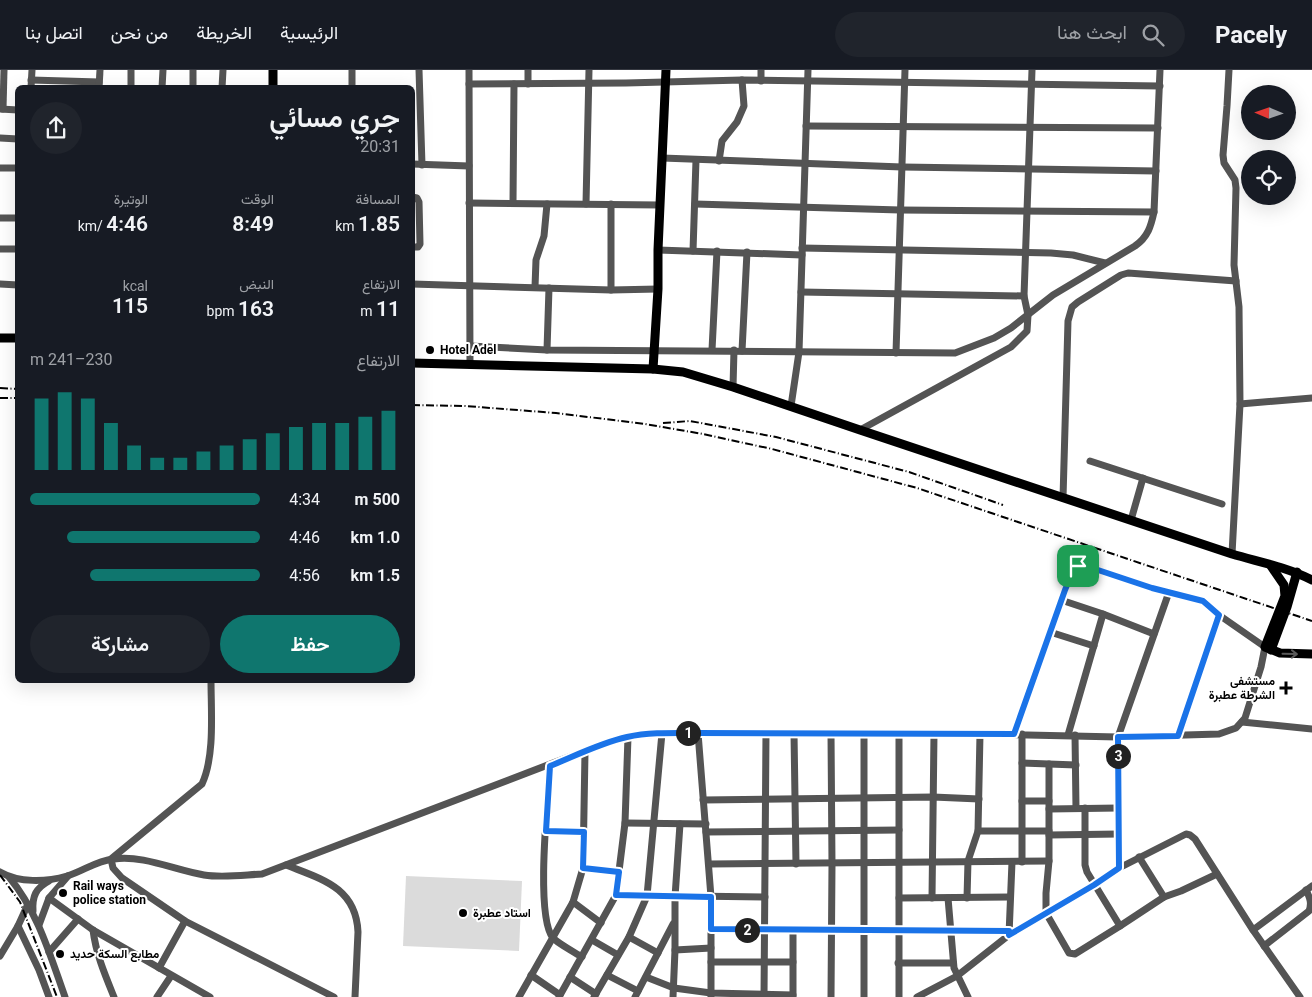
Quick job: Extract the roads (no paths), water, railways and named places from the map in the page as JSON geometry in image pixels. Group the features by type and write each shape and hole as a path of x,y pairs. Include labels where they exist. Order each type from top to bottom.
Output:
{"main road":[{"path":"273,70 274,85"},
{"path":"654,369 666,70"},
{"path":"0,338 15,338"},
{"path":"415,363 654,369 683,372 734,387 1232,554 1297,572 1312,580"},
{"path":"1268,649 1285,596 1284,585 1271,566"},
{"path":"1268,649 1287,607 1297,572"},
{"path":"1268,649 1286,654 1312,654"}],"street":[{"path":"4,70 2,109 15,110"},
{"path":"32,70 31,84 99,85 100,70"},
{"path":"131,70 131,85"},
{"path":"162,85 163,70"},
{"path":"193,70 193,85"},
{"path":"222,85 223,70"},
{"path":"352,70 352,85"},
{"path":"419,70 422,165"},
{"path":"469,70 468,286 470,365"},
{"path":"528,70 528,84"},
{"path":"586,204 589,70"},
{"path":"761,70 761,81"},
{"path":"791,406 799,352 808,70"},
{"path":"896,353 905,70"},
{"path":"860,430 1011,347 1027,331 1029,326 1024,296 1032,70"},
{"path":"470,346 547,350 738,350 896,353 959,352 994,338 1028,315 1052,295 1142,240 1150,229 1154,212 1160,70"},
{"path":"1228,70 1223,155 1224,163 1235,180 1236,188 1234,247 1239,307 1240,404 1232,554"},
{"path":"469,84 589,84 742,80 905,84 1160,86"},
{"path":"719,161 722,141 737,122 744,106 742,80"},
{"path":"513,203 514,84"},
{"path":"806,126 1158,128"},
{"path":"0,138 15,138"},
{"path":"662,158 902,167 1156,171"},
{"path":"693,250 696,160"},
{"path":"415,164 469,166"},
{"path":"0,168 15,168"},
{"path":"415,198 419,202 420,244 418,247 415,247"},
{"path":"469,203 660,205"},
{"path":"535,287 536,260 544,236 547,204"},
{"path":"611,204 611,290"},
{"path":"695,204 900,210 1154,212"},
{"path":"0,218 15,218"},
{"path":"0,249 15,249"},
{"path":"658,250 802,252 899,250 1026,253 1073,255 1106,263"},
{"path":"712,350 717,251"},
{"path":"734,387 747,252"},
{"path":"1063,498 1068,330 1072,307 1121,275 1128,273 1236,281"},
{"path":"0,284 15,285"},
{"path":"415,284 611,290 658,289"},
{"path":"547,350 549,288"},
{"path":"801,292 1024,296"},
{"path":"1240,404 1312,398"},
{"path":"1090,461 1222,504"},
{"path":"1131,520 1143,478"},
{"path":"8,877 36,881 51,879 68,876 100,861 122,858 142,860 205,875 262,874 628,737 662,733 1018,734 1118,737 1219,734 1236,728 1242,722 1247,713 1268,649 1219,615 1203,601 1083,565 1078,566 1061,600 1018,734 1022,763 1022,862"},
{"path":"1119,868 1118,737 1169,592"},
{"path":"1061,600 1154,634"},
{"path":"1076,808 1076,765 1072,735 1103,614"},
{"path":"1178,736 1219,615"},
{"path":"1050,632 1094,646"},
{"path":"111,859 202,784 210,759 211,683"},
{"path":"1242,722 1312,729"},
{"path":"570,978 595,995 629,937 647,896 662,733"},
{"path":"698,733 711,897 711,995"},
{"path":"764,996 766,733"},
{"path":"794,733 796,864"},
{"path":"864,733 864,997"},
{"path":"899,733 899,997"},
{"path":"831,734 831,997"},
{"path":"932,898 934,734"},
{"path":"967,898 968,861 978,831 980,734"},
{"path":"532,974 560,996 616,895 625,823 628,737"},
{"path":"519,997 573,902 583,868 585,752"},
{"path":"1022,763 1076,765"},
{"path":"1049,764 1049,861 1046,913 1067,951 1072,954 1164,897 1182,892 1217,874"},
{"path":"550,766 543,872 546,916 553,938 582,957"},
{"path":"704,800 933,797 979,799"},
{"path":"1022,801 1076,808 1119,808"},
{"path":"1085,808 1086,872 1120,926"},
{"path":"625,823 680,824 706,828 765,831 899,830"},
{"path":"673,997 675,897 680,824"},
{"path":"546,831 584,832"},
{"path":"978,831 1119,834"},
{"path":"920,996 956,976 1009,933 1139,857 1182,835 1190,835 1196,838 1253,930 1300,997"},
{"path":"1139,857 1164,897"},
{"path":"111,859 113,868 122,878 185,921 334,997"},
{"path":"709,864 1049,861"},
{"path":"1009,933 1012,862"},
{"path":"286,865 338,888 352,906 358,921 355,997"},
{"path":"583,868 619,872"},
{"path":"0,872 8,877 33,913 65,997"},
{"path":"39,925 49,898 68,876"},
{"path":"33,913 33,902 37,890 51,879"},
{"path":"1253,930 1309,888 1312,906 1264,946"},
{"path":"616,895 765,897"},
{"path":"898,898 1010,897"},
{"path":"49,898 93,930 210,997"},
{"path":"948,898 953,963 956,976 968,997"},
{"path":"573,902 601,923"},
{"path":"0,956 18,926 28,904"},
{"path":"49,952 78,920"},
{"path":"159,968 185,921"},
{"path":"607,975 636,994 675,921"},
{"path":"18,926 50,997"},
{"path":"711,929 1009,933"},
{"path":"93,930 98,955 114,997"},
{"path":"646,977 674,988 711,995 793,996 793,931"},
{"path":"629,937 658,953"},
{"path":"592,940 618,955"},
{"path":"675,950 711,948"},
{"path":"711,962 793,962"},
{"path":"898,963 953,963"},
{"path":"157,997 171,976"}],"railway":[{"path":"0,388 15,389"},
{"path":"0,398 15,398"},
{"path":"415,405 465,406 556,413 645,424 772,449 917,488 1312,621"},
{"path":"663,423 690,421 776,437 909,472 1003,505"},
{"path":"0,875 20,902 57,997"}],"place":[{"name":"Hotel Adel","path":"430,350"},
{"name":"مستشفى الشرطة عطبرة","path":"1286,688"},
{"name":"Rail ways police station","path":"63,893"},
{"name":"استاد عطبرة","path":"463,913"},
{"name":"مطابع السكة حديد","path":"60,954"}]}
